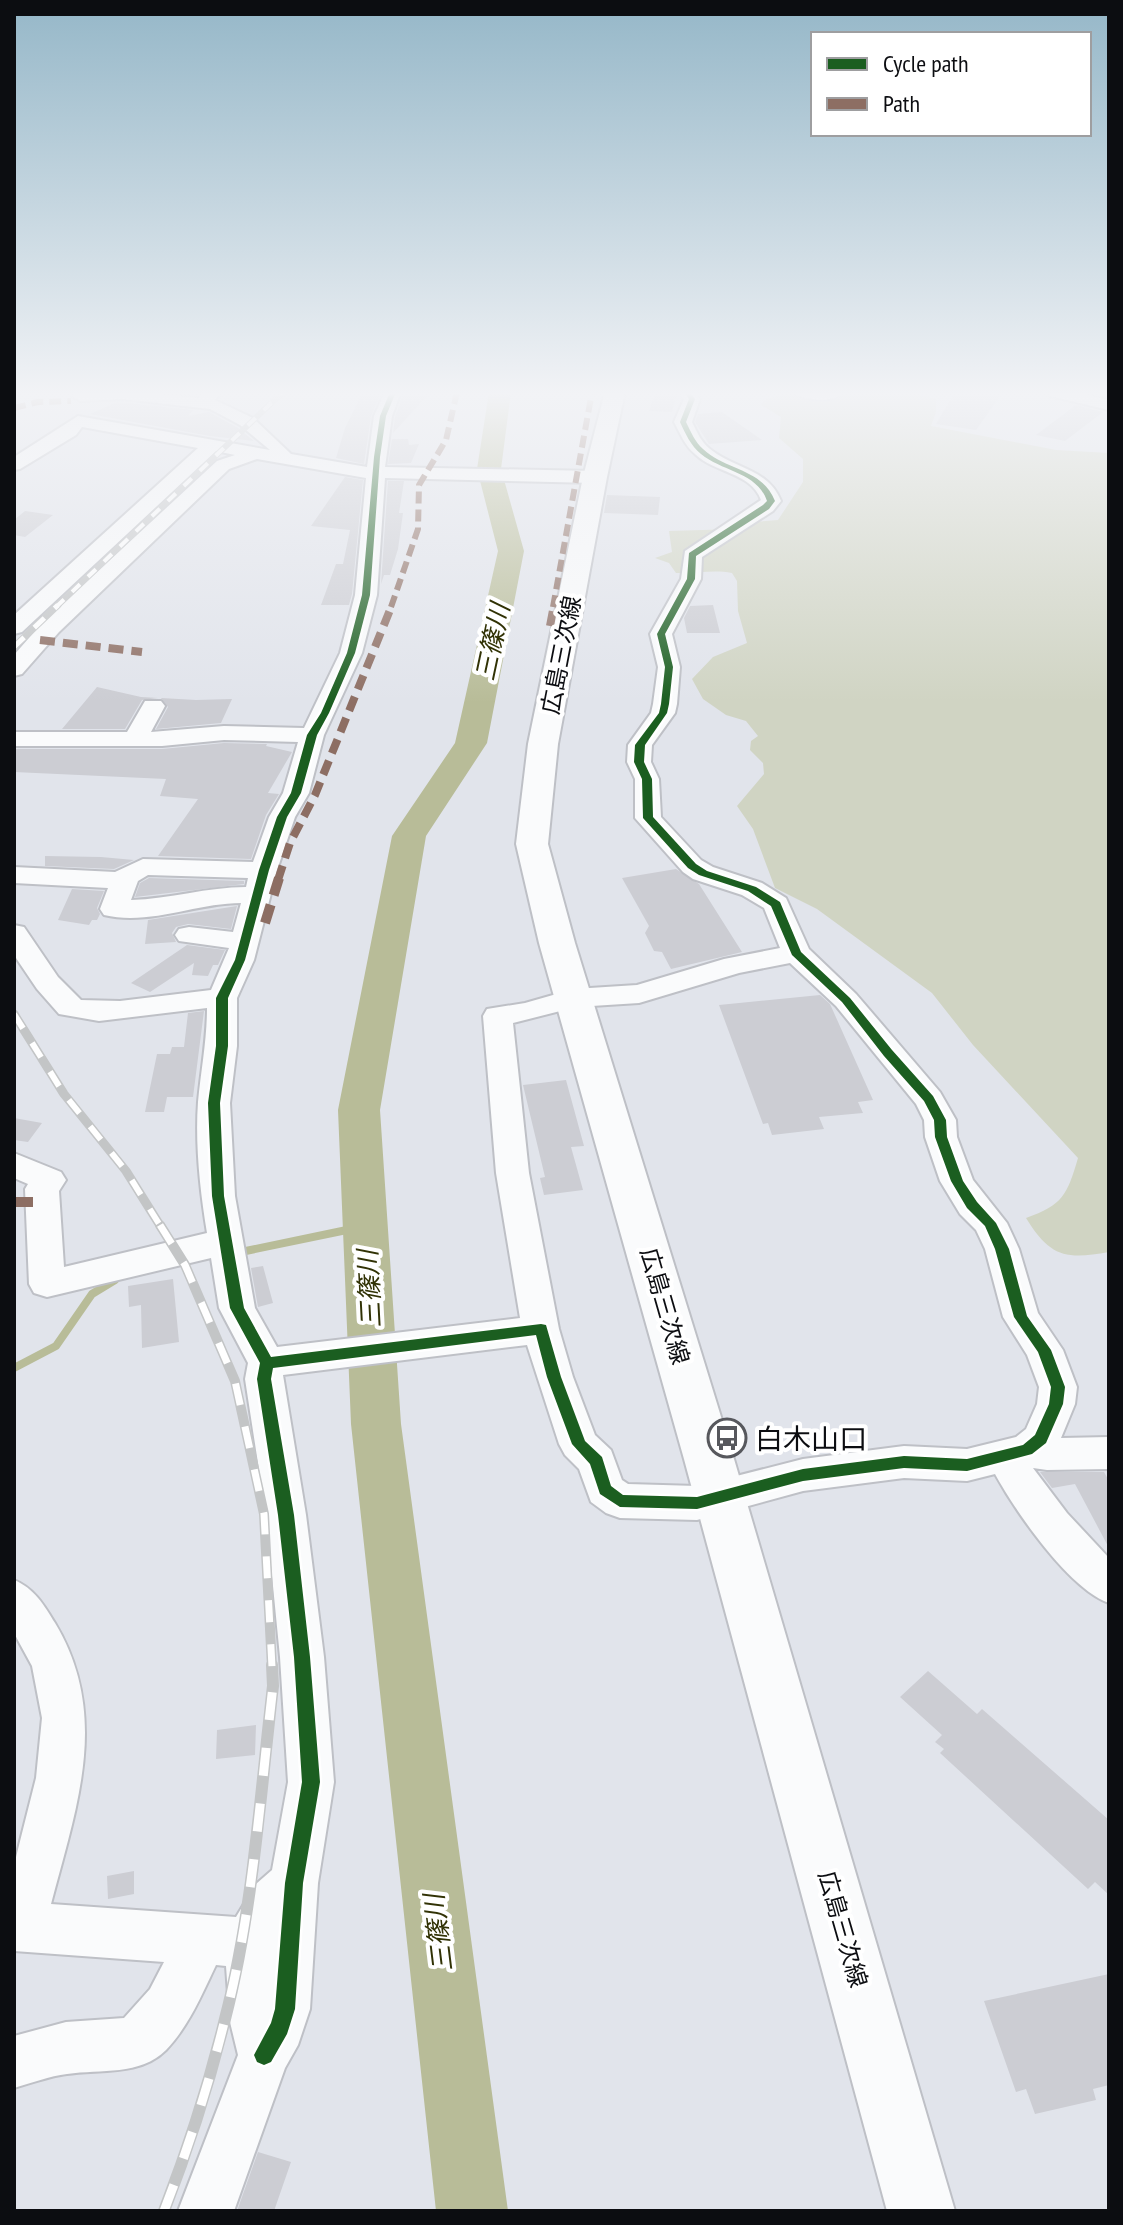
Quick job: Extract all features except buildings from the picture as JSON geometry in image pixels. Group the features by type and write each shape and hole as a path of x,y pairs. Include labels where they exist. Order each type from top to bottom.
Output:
{"main road":[{"name":"広島三次線","path":"580,496 543,744 532,844 835,1897 921,2211"}],"street":[{"path":"14,627 157,496"},
{"path":"14,669 51,627 190,496"},
{"path":"273,1362 237,1308 218,1196 214,1103 222,1046 222,998 246,942 261,882 282,817 296,793 312,735 351,653 366,595 374,496"},
{"path":"769,496 771,501 756,514 696,550 690,559 691,579 661,634 668,659 669,679 663,713 640,745 639,762 647,779 648,818 692,866 703,873 752,889 776,904 796,953 846,1000 929,1099 940,1120 941,1137 957,1181 972,1205 990,1223 1002,1249 1021,1317 1044,1350 1058,1387 1056,1404 1041,1439 1016,1454"},
{"path":"136,738 153,706"},
{"path":"14,739 162,739 224,733 312,735"},
{"path":"143,867 261,882 218,895 151,908 114,909 126,876 143,867"},
{"path":"14,875 124,881"},
{"path":"14,933 63,1000 77,1010 125,1010 222,998"},
{"path":"189,935 246,942"},
{"path":"796,953 709,972 639,994 574,998 528,1012 498,1016 501,1097 534,1330 579,1444 597,1461 605,1490 620,1501 676,1504 720,1499 803,1475 904,1462 967,1465 1016,1454 1047,1456 1090,1450 1109,1453"},
{"path":"14,1164 49,1180 42,1189 47,1284 167,1257 188,1248 226,1243"},
{"path":"273,1362 534,1330"},
{"path":"206,2211 264,2055 285,2009 294,1883 311,1782 302,1657 286,1515 264,1379 273,1362"},
{"path":"1016,1454 1029,1497 1062,1540 1109,1585"},
{"path":"14,1599 45,1645 56,1669 64,1718 57,1785 18,1926 226,1941"},
{"path":"14,2062 66,2048 132,2043 147,2033 226,1941 294,1883"},
{"path":"226,1941 256,2022 264,2055"}],"green space":[{"path":"794,496 1109,496 1109,1252 1070,1255 1060,1253 1043,1241 1026,1218 1048,1208 1062,1197 1078,1158 973,1045 932,993 817,909 775,888 753,829 737,806 764,774 763,763 750,750 751,741 758,736 746,721 726,715 703,699 692,679 713,657 747,643 738,611 737,581 732,573 725,572 676,573 669,563 655,558 672,552 669,531 736,529 754,522 778,520"}],"waterway":[{"name":"三篠川","path":"472,2211 376,1424 359,1110 409,836 471,743 511,551 496,496"},
{"path":"236,1253 366,1226 363,1227"},
{"path":"14,1368 56,1346 92,1294 115,1280"}],"railway":[{"path":"56,607 173,496"},
{"path":"14,647 58,605"},
{"path":"14,1014 64,1094 126,1171 161,1227"},
{"path":"160,1225 185,1265 235,1381 264,1514 272,1667"},
{"path":"164,2211 205,2092 235,1978 255,1853 273,1686 272,1665"}],"marked path":[{"path":"265,923 290,843 315,795 396,596 418,529 419,496"},
{"path":"550,626 573,496"},
{"path":"40,640 142,652"},
{"path":"14,1202 43,1202"}],"cycle path":[{"path":"264,2055 280,2027 285,2009 294,1883 311,1782 302,1657 286,1515 264,1379 267,1363 237,1308 218,1196 214,1103 222,1046 222,998 240,960 264,870 282,817 296,793 312,735 351,653 366,595 374,496"},
{"path":"267,1363 541,1329 554,1377 579,1444 597,1461 605,1490 620,1501 697,1503 803,1475 904,1462 967,1465 1027,1450 1041,1439 1056,1404 1058,1387 1044,1350 1021,1317 1002,1249 990,1223 972,1205 957,1181 941,1137 940,1120 929,1099 846,1000 796,953 776,904 752,889 703,873 692,866 648,818 647,779 639,762 640,745 663,713 665,704 669,667 661,634 691,579 692,555 766,507 771,501 769,496"}],"place":[{"name":"白木山口","path":"727,1438"}]}
